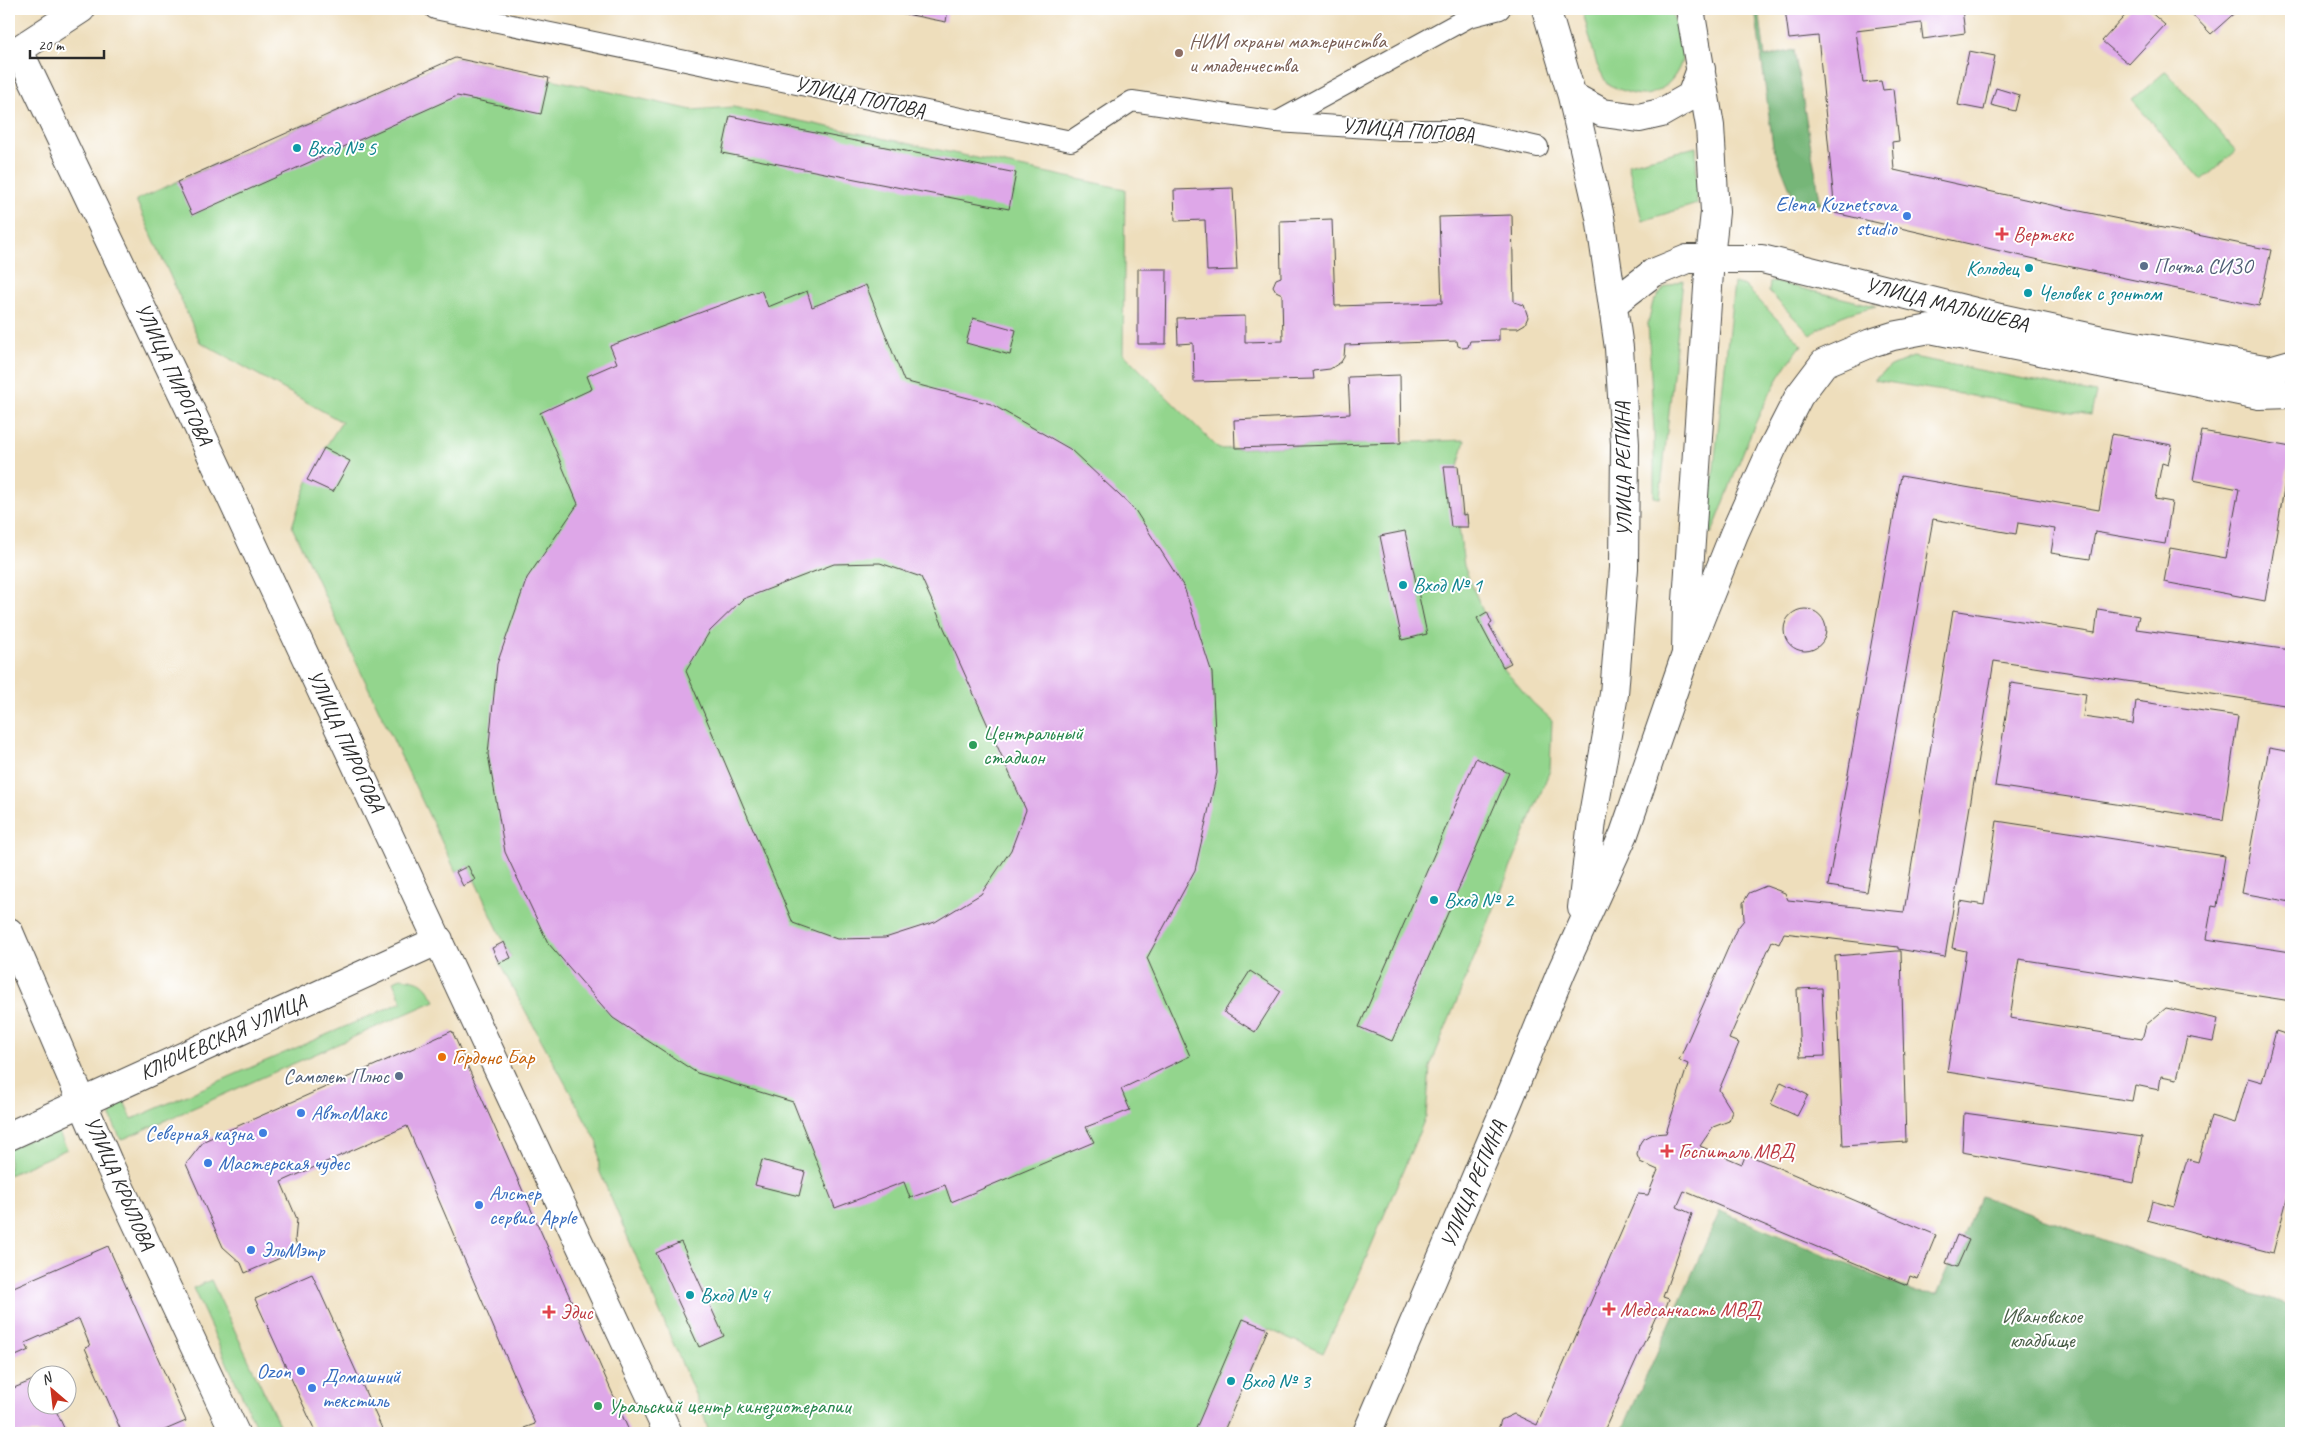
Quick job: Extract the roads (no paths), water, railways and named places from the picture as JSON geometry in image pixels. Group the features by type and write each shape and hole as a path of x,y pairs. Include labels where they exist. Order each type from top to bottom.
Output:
{"main road":[{"path":"14,53 81,9"},
{"name":"УЛИЦА РЕПИНА","path":"1546,9 1572,96 1600,217 1614,303 1619,348 1625,444 1624,568 1614,694 1592,821 1579,934"},
{"name":"УЛИЦА РЕПИНА","path":"1686,654 1687,593 1710,258 1715,212 1710,126 1690,9"},
{"name":"УЛИЦА ПИРОГОВА","path":"14,53 170,367 668,1433"},
{"path":"1572,96 1603,113 1639,118 1661,113 1691,96 1701,69"},
{"name":"УЛИЦА МАЛЫШЕВА","path":"1614,303 1653,274 1687,260 1710,258 1762,259 2000,318 2102,340 2270,370 2291,364"},
{"name":"УЛИЦА РЕПИНА","path":"1367,1433 1502,1118 1562,970 1624,834 1686,654 1734,534 1772,449 1799,396 1824,364 1886,338 1930,329 2006,344"},
{"name":"УЛИЦА МАЛЫШЕВА","path":"2006,344 2259,395 2291,394"},
{"name":"УЛИЦА КРЫЛОВА","path":"9,932 108,1162 235,1433"},
{"name":"КЛЮЧЕВСКАЯ УЛИЦА","path":"9,1136 439,940"}],"street":[{"name":"УЛИЦА ПОПОВА","path":"435,9 1071,141 1132,101 1276,122 1399,130 1462,130 1538,147"},
{"name":"УЛИЦА ПОПОВА","path":"1276,122 1469,16 1500,9"}],"place":[{"name":"НИИ охраны материнства и младенчества","path":"1179,53"},
{"name":"Вход № 5","path":"297,148"},
{"name":"Elena Kuznetsova studio","path":"1907,216"},
{"name":"Вертекс","path":"2002,234"},
{"name":"Почта СИЗО","path":"2144,266"},
{"name":"Колодец","path":"2029,268"},
{"name":"Человек с зонтом","path":"2028,293"},
{"name":"Вход № 1","path":"1403,585"},
{"name":"Центральный стадион","path":"973,745"},
{"name":"Вход № 2","path":"1434,900"},
{"name":"Гордонc Бар","path":"442,1057"},
{"name":"Самолет Плюс","path":"399,1076"},
{"name":"АвтоМакс","path":"301,1113"},
{"name":"Северная казна","path":"263,1133"},
{"name":"Госпиталь МВД","path":"1667,1151"},
{"name":"Мастерская чудес","path":"208,1163"},
{"name":"Алстер сервис Apple","path":"479,1205"},
{"name":"ЭльМэтр","path":"251,1250"},
{"name":"Вход № 4","path":"690,1295"},
{"name":"Медсанчасть МВД","path":"1609,1309"},
{"name":"Эдис","path":"549,1312"},
{"name":"Ozon","path":"301,1371"},
{"name":"Вход № 3","path":"1231,1381"},
{"name":"Домашний текстиль","path":"312,1388"},
{"name":"Уральский центр кинезиотерапии","path":"598,1406"}],"park label":[{"name":"Ивановское кладбище","path":"2042,1328"}]}
